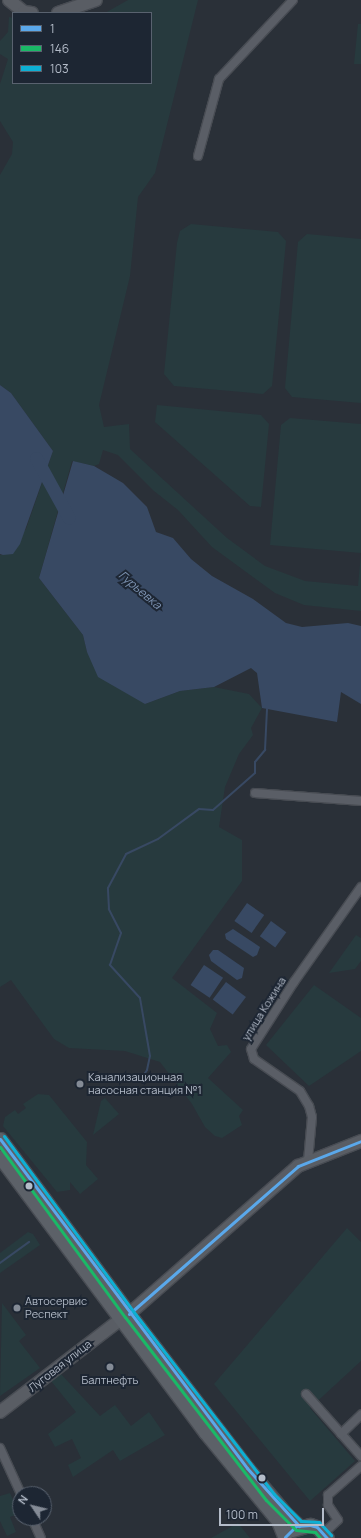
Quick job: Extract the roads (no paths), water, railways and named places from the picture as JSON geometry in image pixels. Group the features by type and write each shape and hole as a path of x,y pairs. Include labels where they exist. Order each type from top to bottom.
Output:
{"main road":[{"path":"0,1139 205,1432 278,1521 285,1538"},
{"path":"0,1157 125,1317 254,1477 299,1526"},
{"path":"285,1538 290,1530 299,1526 310,1524 326,1535"}],"street":[{"path":"9,0 24,12"},
{"path":"61,12 96,0"},
{"path":"198,156 219,79 292,0"},
{"path":"255,793 361,801"},
{"name":"улица Кожина","path":"308,1161 312,1117 309,1106 300,1091 254,1059 251,1049 294,982 361,887"},
{"name":"Луговая улица","path":"0,1412 158,1292 298,1166 361,1140"},
{"path":"306,1394 361,1456"},
{"path":"341,1434 361,1415"},
{"path":"0,1448 17,1486"},
{"path":"326,1535 338,1520 328,1505 328,1495 361,1466"},
{"path":"36,1526 42,1538"}],"water":[{"path":"0,385 11,393 53,451 20,544 13,554 3,555 0,554"},
{"path":"73,461 94,466 123,483 147,507 156,532 173,538 191,559 212,576 253,599 286,623 302,627 348,623 361,626 361,704 341,692 337,722 262,708 257,673 251,668 214,687 180,691 145,704 98,677 87,652 83,635 39,578"},
{"path":"247,903 264,915 252,933 234,921"},
{"path":"271,921 286,932 275,948 260,936"},
{"path":"233,929 260,947 257,955 253,957 226,939 225,934"},
{"path":"213,950 218,950 244,968 242,978 237,980 211,961 209,955"},
{"path":"204,965 223,978 210,998 191,985"},
{"path":"226,982 246,997 233,1015 213,1000"}],"waterway":[{"name":"Гурьевка","path":"36,458 69,518"},
{"path":"143,1076 147,1070 150,1056 140,998 110,965 121,933 109,909 108,888 126,854 158,839 199,809 213,810 255,773 255,762 265,750 267,709"},
{"path":"0,1263 29,1242"}],"place":[{"name":"Канализационная насосная станция №1","path":"80,1084"},
{"name":"Автосервис Респект","path":"17,1308"},
{"name":"Балтнефть","path":"110,1367"}]}
